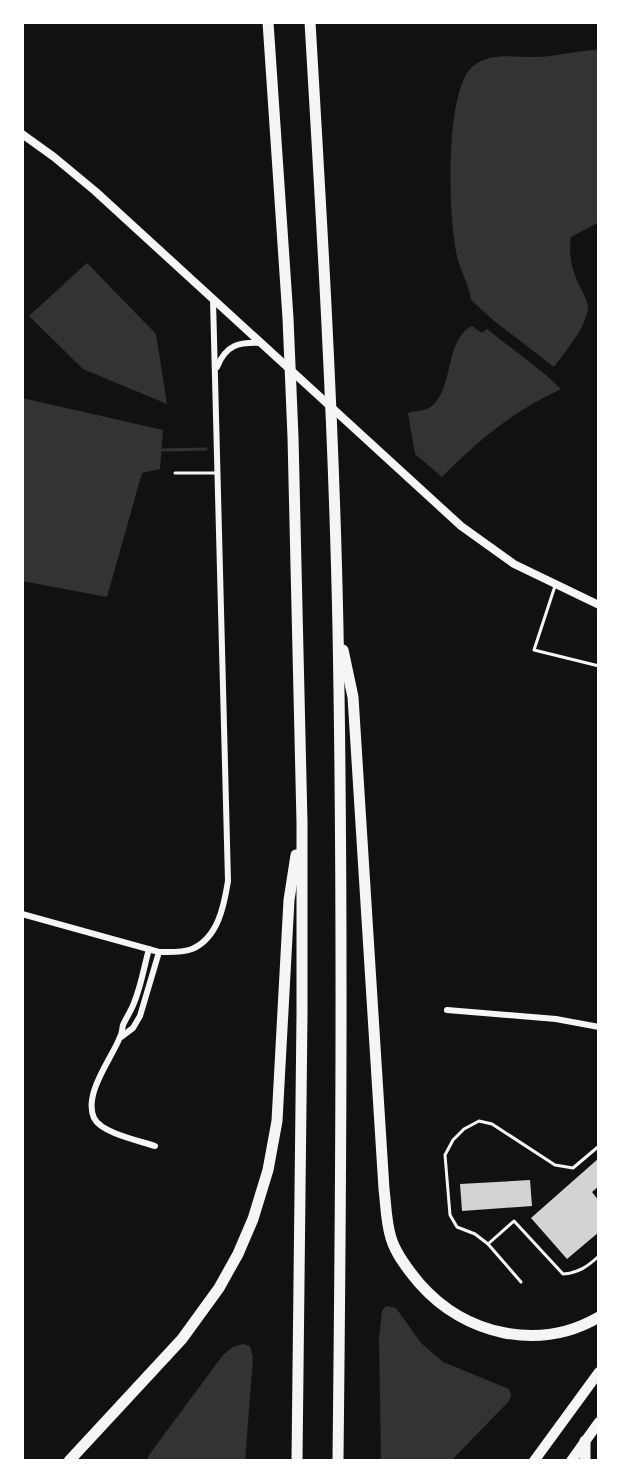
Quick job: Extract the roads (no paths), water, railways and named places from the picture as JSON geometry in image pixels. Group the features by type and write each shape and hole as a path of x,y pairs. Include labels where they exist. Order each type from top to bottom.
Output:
{"highway":[{"path":"268,22 288,318 302,823 297,1461"},
{"path":"310,22 328,352 338,628 341,1161 338,1461"},
{"path":"338,628 353,697 384,1189 391,1240 411,1274 428,1293 446,1308 480,1327 516,1336 543,1335 572,1329 599,1317"},
{"path":"69,1461 182,1339 219,1288 253,1219 268,1170 277,1121 289,900 302,823"},
{"path":"585,1441 585,1461"}],"main road":[{"path":"534,1461 599,1372"},
{"path":"571,1461 599,1422"}],"street":[{"path":"22,134 95,191 461,526 514,564 599,605"},
{"path":"22,914 159,952 191,949 207,936 221,913 228,881 213,300"},
{"path":"216,371 222,355 231,347 261,343"},
{"path":"149,949 135,1003 121,1037 104,1065 92,1108 94,1119 101,1126 155,1146"},
{"path":"121,1037 133,1028 140,1016 159,952"},
{"path":"447,1010 556,1019 599,1027"}],"lane":[{"path":"175,473 219,473"},
{"path":"555,586 534,650 599,666"},
{"path":"521,1282 488,1244 475,1234 457,1227 450,1215 445,1155 453,1140 479,1121 492,1124 562,1168 573,1168 599,1146"},
{"path":"488,1244 514,1221 563,1274 575,1273 599,1256"}],"waterway":[{"path":"162,450 206,449"}]}
